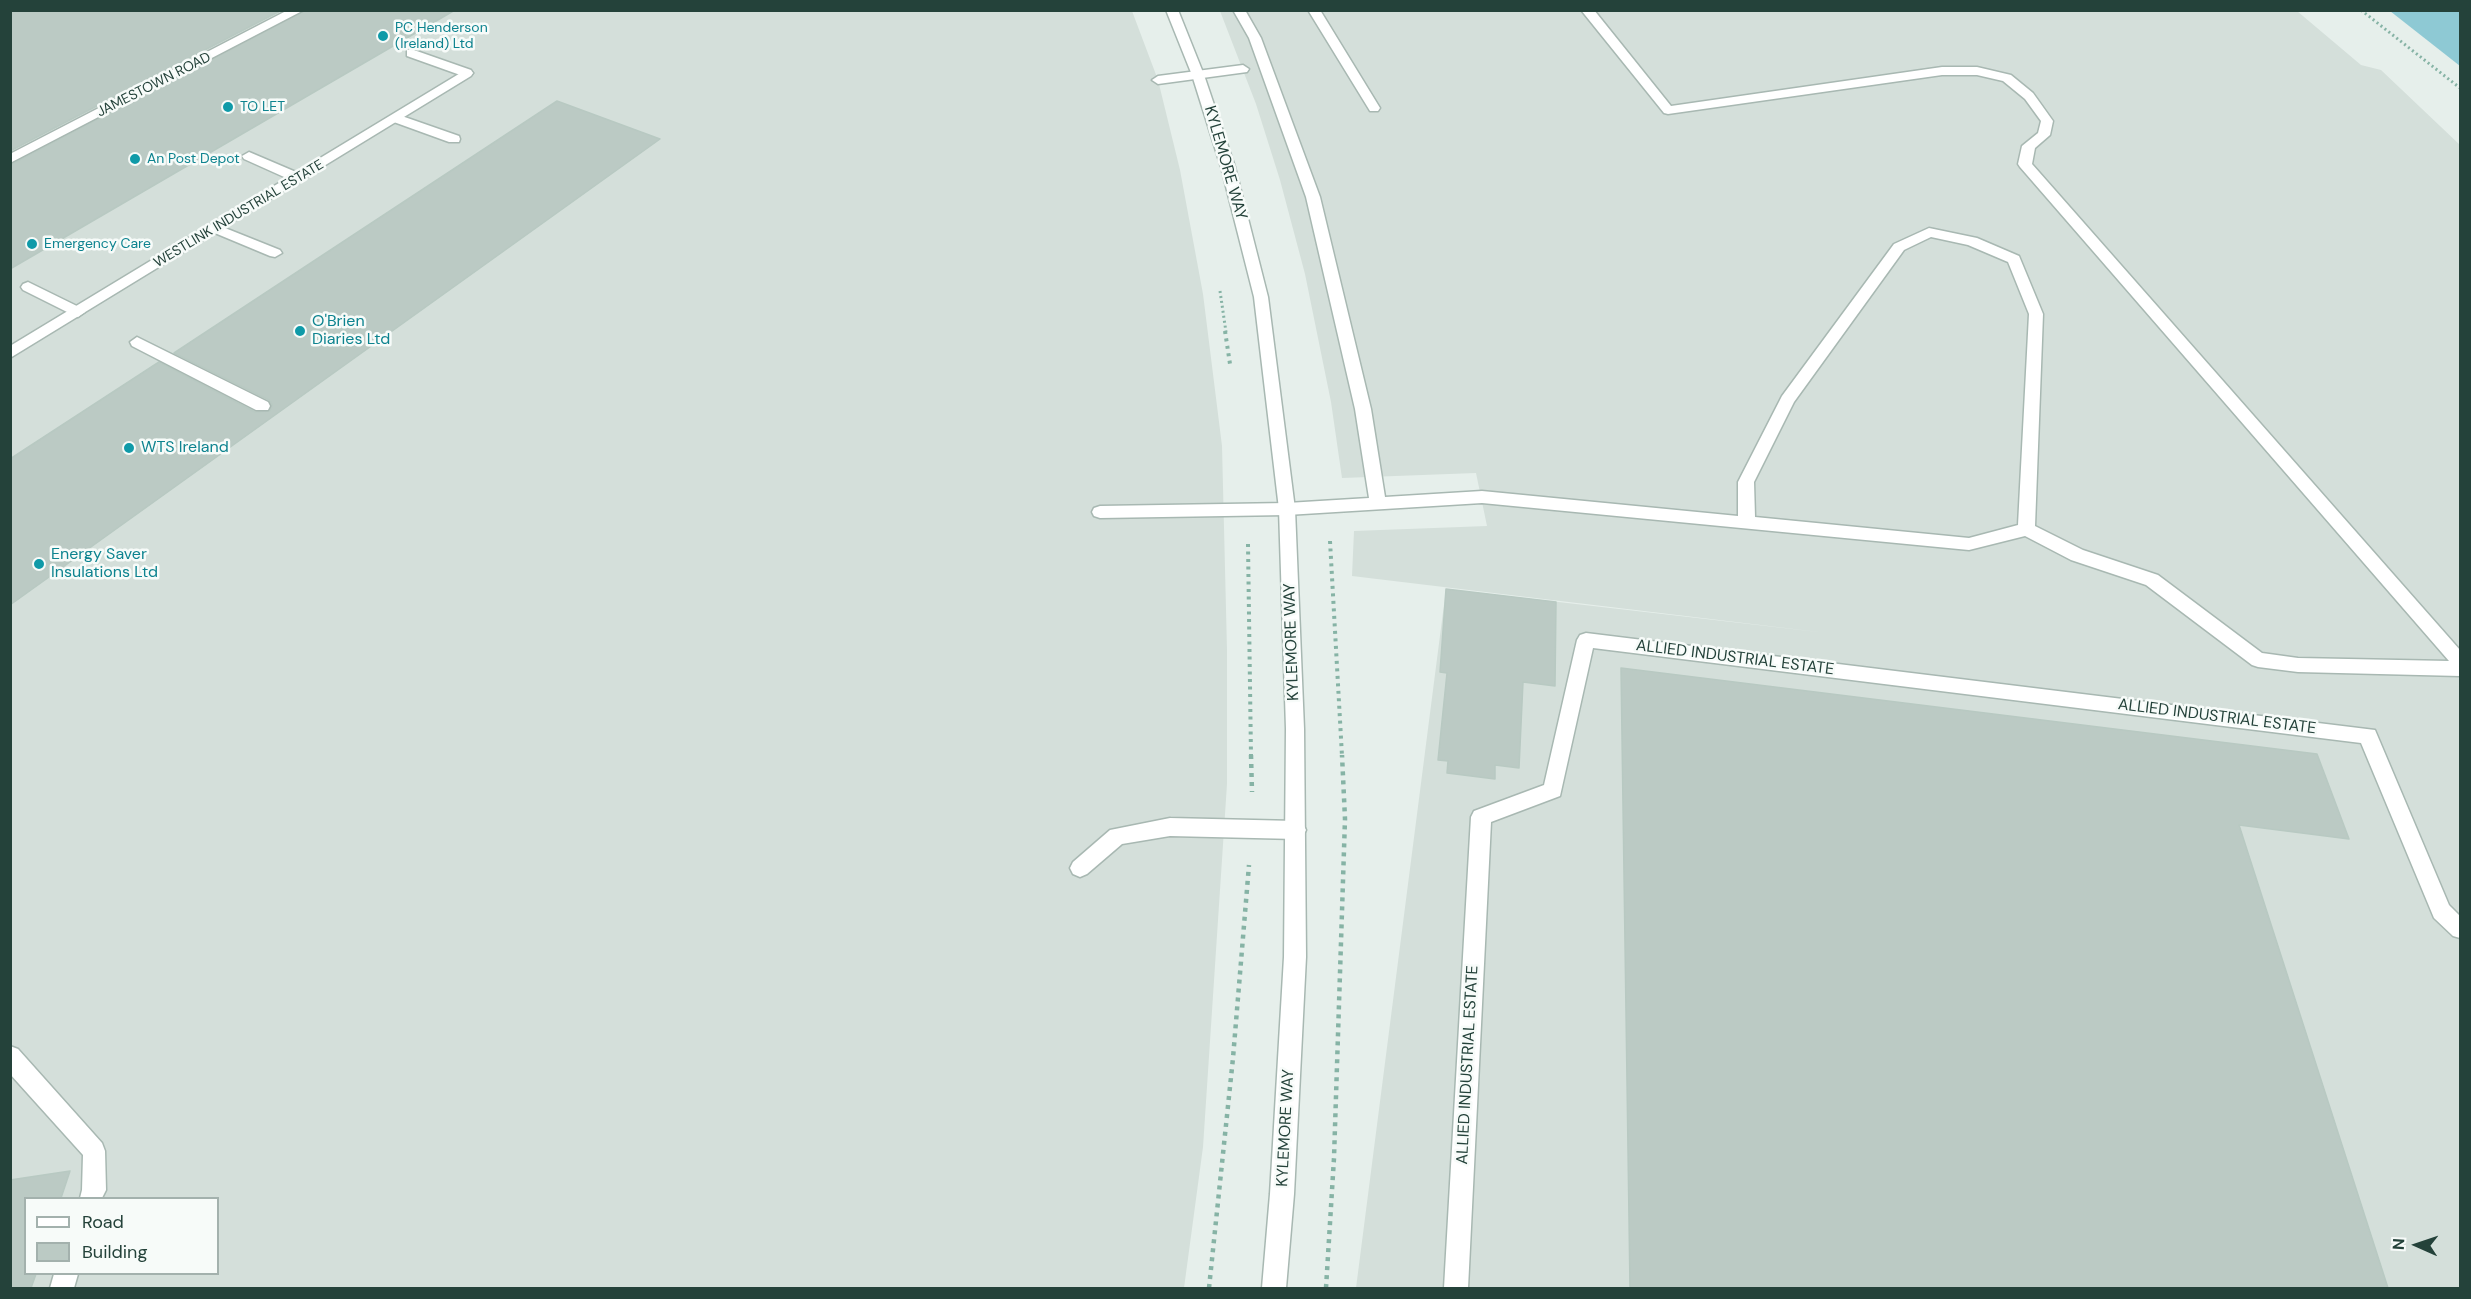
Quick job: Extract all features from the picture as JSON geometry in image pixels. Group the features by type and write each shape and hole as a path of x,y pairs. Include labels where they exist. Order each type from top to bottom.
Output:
{"street":[{"name":"JAMESTOWN ROAD","path":"10,159 298,10"},
{"name":"KYLEMORE WAY","path":"1172,10 1198,75 1228,166 1261,297 1287,509 1296,830 1295,957 1282,1194 1274,1288"},
{"path":"1239,10 1255,38 1313,197 1363,409 1378,504"},
{"path":"1314,10 1374,108"},
{"path":"1587,10 1668,110 1942,71 1977,71 2007,78 2029,96 2047,121 2044,135 2029,146 2025,164 2460,662"},
{"name":"WESTLINK INDUSTRIAL ESTATE","path":"10,353 467,73 411,53"},
{"path":"1158,80 1243,69"},
{"path":"396,118 454,139"},
{"path":"249,156 298,178"},
{"path":"215,228 275,253"},
{"path":"1747,522 1746,482 1787,400 1899,247 1929,232 1972,241 2014,259 2036,314 2026,529"},
{"path":"28,287 78,312"},
{"path":"137,342 262,406"},
{"path":"1100,512 1287,509 1482,497 1969,544 2003,537 2026,529 2076,555 2152,580 2258,660 2298,665 2460,669"},
{"name":"ALLIED INDUSTRIAL ESTATE","path":"1456,1288 1481,817 1553,790 1586,640 2368,736 2441,911 2460,929"},
{"path":"1080,868 1117,836 1170,827 1296,830"},
{"path":"10,1057 94,1151 94,1190 91,1197"}],"path":[{"path":"2361,10 2460,88"},
{"path":"1219,280 1231,370"},
{"path":"1209,1288 1233,1058 1250,830 1252,777 1247,510"}],"shaded area":[{"path":"10,11 1132,11 1158,80 1180,170 1203,294 1222,446 1227,650 1227,784 1203,1147 1184,1288 11,1288"},
{"path":"1220,11 2297,11 2361,65 2381,70 2460,145 2460,1288 1356,1288 1446,589 1827,633 1352,576 1354,531 1487,526 1476,473 1342,478 1331,402 1305,274 1280,180 1256,104"}],"water":[{"path":"2390,11 2460,11 2460,66"}],"building":[{"path":"10,10 282,10 10,151"},
{"path":"306,10 455,10 10,269 10,165"},
{"path":"557,101 660,139 10,605 10,459 159,362 255,412 270,411 272,405 269,400 174,353"},
{"path":"1446,589 1556,602 1555,686 1523,682 1519,768 1495,765 1495,779 1447,773 1448,761 1438,760 1447,673 1440,672"},
{"path":"1621,668 2317,754 2349,839 2239,825 2388,1288 1630,1288"},
{"path":"70,1171 61,1197 24,1197 24,1275 36,1275 31,1288 10,1288 10,1180"}],"place":[{"name":"PC Henderson (Ireland) Ltd","path":"383,36"},
{"name":"TO LET","path":"228,107"},
{"name":"An Post Depot","path":"135,159"},
{"name":"Emergency Care","path":"32,244"},
{"name":"O'Brien Diaries Ltd","path":"300,331"},
{"name":"WTS Ireland","path":"129,448"},
{"name":"Energy Saver Insulations Ltd","path":"39,564"}]}
